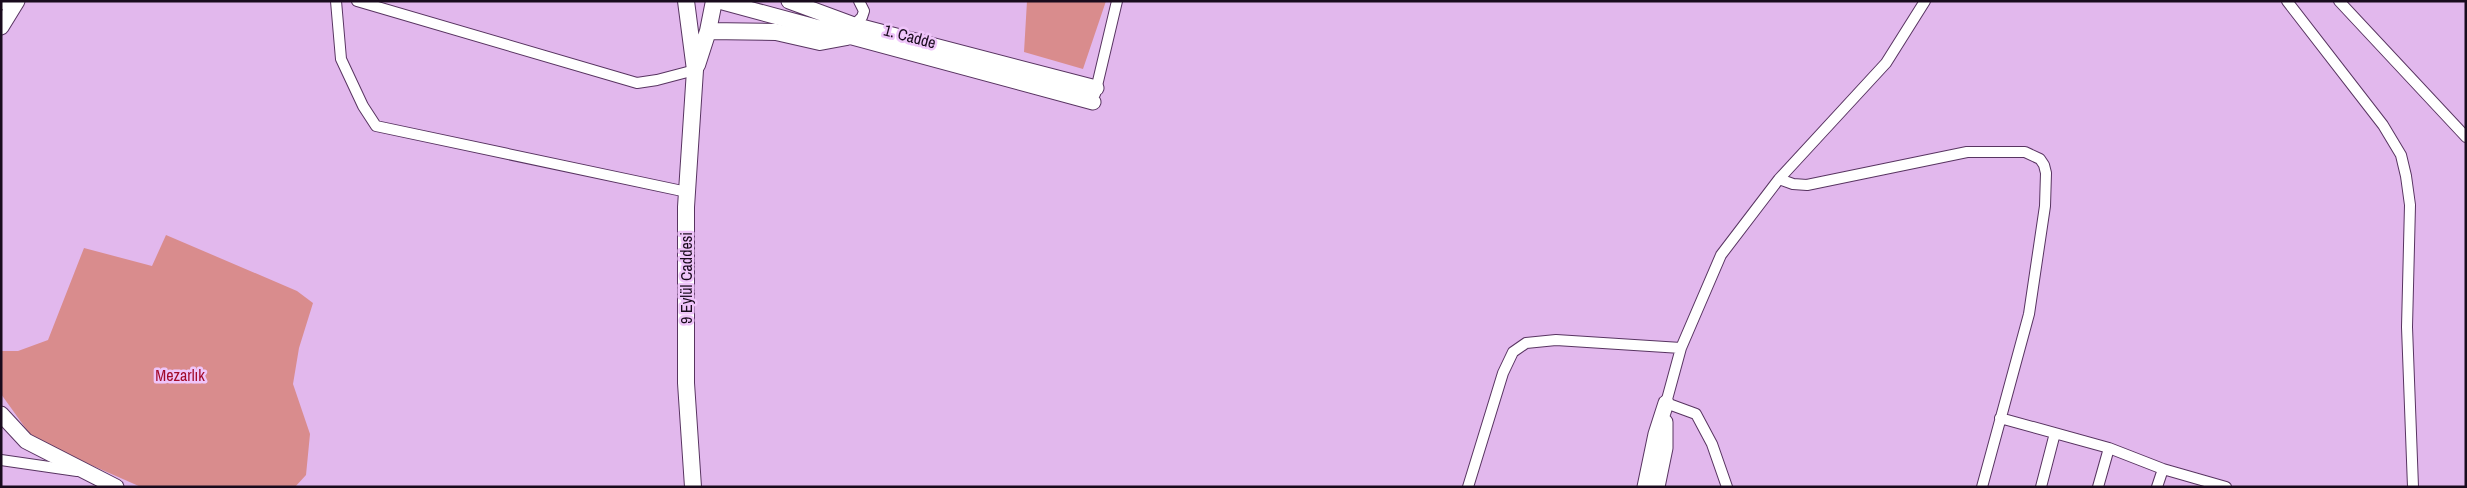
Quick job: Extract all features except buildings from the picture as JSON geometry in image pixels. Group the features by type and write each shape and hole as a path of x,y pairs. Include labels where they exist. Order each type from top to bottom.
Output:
{"main road":[{"name":"9 Eylül Caddesi","path":"686,1 695,70 687,192 686,383 693,487"},
{"name":"9 Eylül Caddesi","path":"695,70 708,31 714,1"},
{"path":"708,31 776,32 820,42 851,31"}],"street":[{"path":"1,27 16,1"},
{"path":"336,1 341,59 363,106 376,126 687,192"},
{"path":"357,1 637,83 695,70"},
{"name":"1. Cadde","path":"719,1 851,31 1095,95"},
{"name":"1. Cadde","path":"789,1 851,31"},
{"path":"851,31 862,17 864,11 859,1"},
{"path":"1095,95 1117,1"},
{"path":"1645,487 1656,434 1681,348 1721,255 1779,179 1886,63 1925,1"},
{"path":"2288,1 2383,125 2401,155 2410,205 2407,328 2413,487"},
{"path":"2339,1 2466,137"},
{"path":"1779,179 1793,184 1807,184 1967,152 2025,152 2040,159 2044,165 2046,183 2036,272 2029,314 1982,487"},
{"path":"1468,487 1503,373 1513,352 1526,343 1556,340 1681,348"},
{"path":"1657,487 1665,448 1666,403"},
{"path":"1666,403 1696,414 1712,444 1727,487"},
{"path":"1,414 26,441 116,487"},
{"path":"2000,418 2109,448 2163,469 2170,469 2208,485 2226,487"},
{"path":"2041,487 2055,433"},
{"path":"2098,487 2109,448"},
{"path":"1,460 86,473"},
{"path":"2157,487 2163,469"}],"green space":[{"path":"1027,1 1106,1 1083,69 1024,52"},
{"name":"Mezarlık","path":"166,235 297,291 313,303 299,348 293,384 310,434 306,475 295,487 141,487 34,440 1,394 1,351 18,351 48,340 84,248 152,266"}]}
